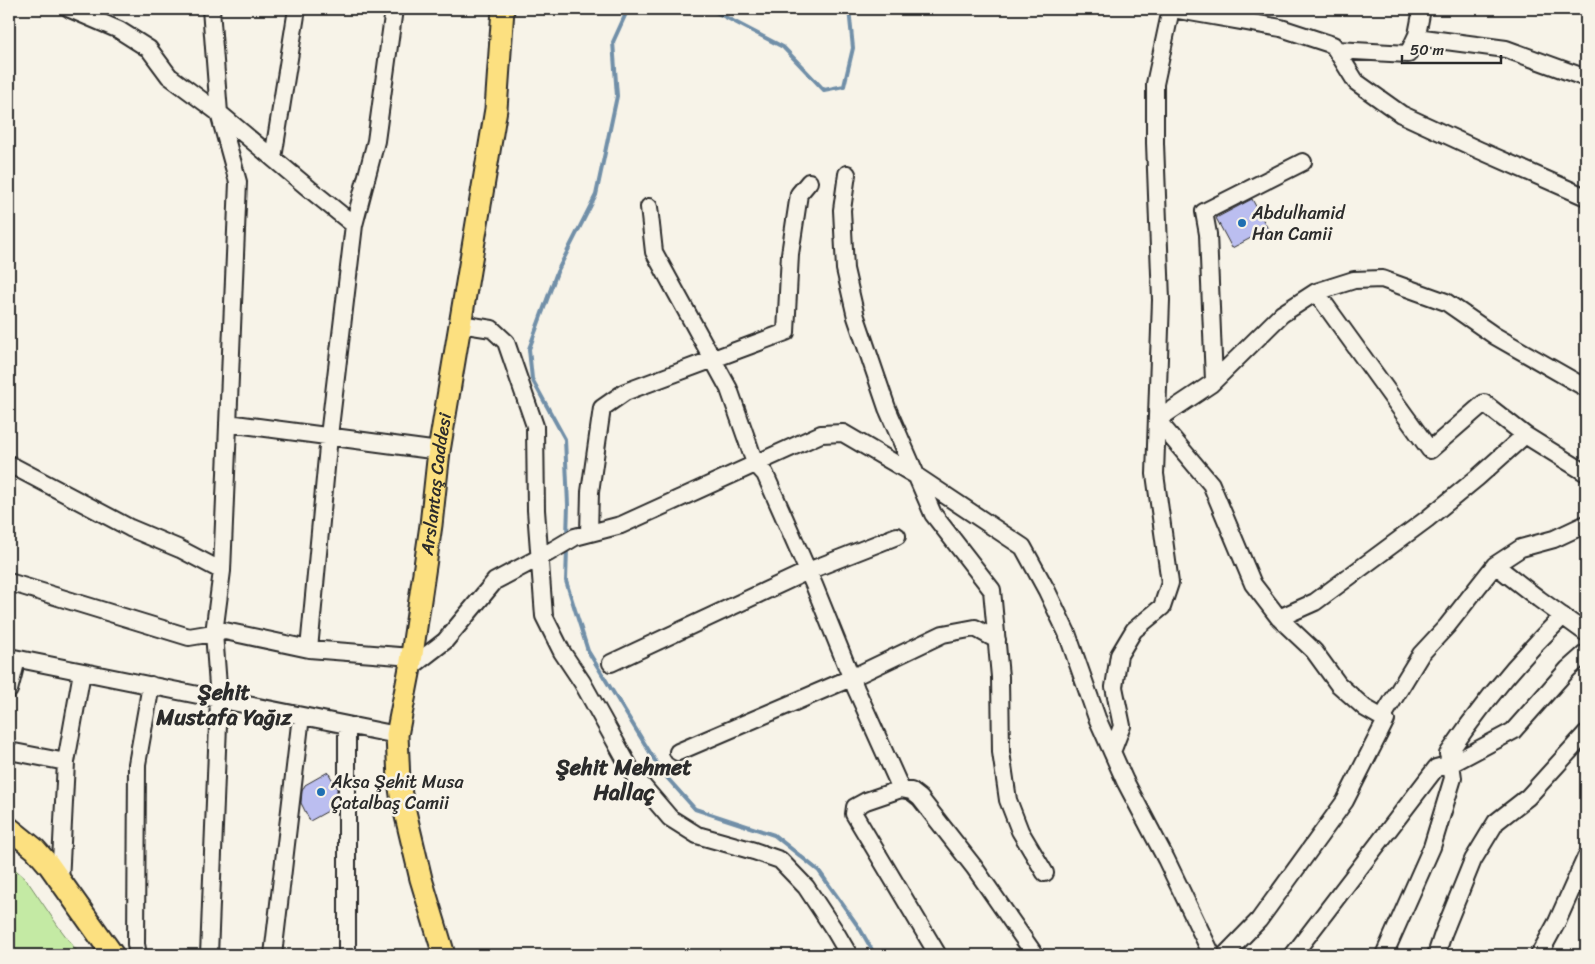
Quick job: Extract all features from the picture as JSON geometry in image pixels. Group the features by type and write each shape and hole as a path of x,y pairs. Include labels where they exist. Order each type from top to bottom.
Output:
{"main road":[{"name":"Arslantaş Caddesi","path":"444,955 421,879 401,795 397,735 411,663 431,525 439,451 496,109 503,9"},
{"path":"9,828 36,849 113,955"}],"street":[{"path":"70,9 119,30 149,50 169,76 219,113 354,225"},
{"path":"208,955 219,699 214,633 222,571 238,182 219,113 211,9"},
{"path":"273,158 297,9"},
{"path":"309,649 329,436 354,225 376,141 394,9"},
{"path":"1112,752 1122,726 1114,687 1119,655 1134,630 1162,607 1170,583 1155,474 1161,300 1155,143 1155,84 1172,9 1281,28 1333,45 1356,82 1401,114 1586,197"},
{"path":"1337,50 1408,54 1416,37 1422,9"},
{"path":"1416,37 1506,49 1586,78"},
{"path":"1214,381 1208,234 1204,212 1304,162"},
{"path":"847,174 842,210 845,269 856,317 881,390 915,475 933,514 992,590 1000,677 1001,752 1008,800 1020,831 1045,874"},
{"path":"582,535 602,408 625,392 786,332 790,254 799,194 809,182"},
{"path":"649,207 654,252 728,389 755,463 765,474 808,571 851,678 901,789"},
{"path":"1157,420 1214,381 1282,314 1316,292 1354,280 1382,279 1446,302 1495,336 1586,388"},
{"path":"1316,292 1430,450 1484,403 1525,434 1586,473"},
{"path":"460,324 492,329 506,342 535,426 536,510 544,555 544,616 562,652 582,682 635,777 670,818 696,835 780,860 806,888 849,955"},
{"path":"1157,420 1211,484 1253,584 1279,618 1314,651 1338,684 1365,708 1386,720 1345,801 1259,920 1225,955"},
{"path":"228,424 439,451"},
{"path":"9,582 188,638 225,631 309,649 411,663 445,641 495,581 582,535 621,525 821,434 843,433 915,475 1023,547 1067,633 1097,718 1112,752 1212,955"},
{"path":"1279,618 1315,602 1427,520 1478,478 1525,434"},
{"path":"9,464 130,528 180,549 222,571"},
{"path":"1382,718 1421,654 1447,626 1495,565 1521,548 1554,539 1586,524"},
{"path":"611,663 808,571 897,536"},
{"path":"1495,565 1586,634"},
{"path":"1384,955 1432,847 1453,778 1448,754 1470,722 1542,637 1563,616"},
{"path":"678,752 851,678 943,634 975,628 996,640"},
{"path":"1293,955 1436,768 1451,764 1513,731 1568,670 1586,653"},
{"path":"9,690 13,658 397,735"},
{"path":"60,882 66,762 82,672"},
{"path":"138,955 136,944 138,764 151,685"},
{"path":"273,955 301,716"},
{"path":"347,725 347,955"},
{"path":"1436,955 1473,860 1496,822 1528,796 1586,733"},
{"path":"9,751 66,762"},
{"path":"938,955 854,814 855,807 866,801 901,789 911,791 920,798 974,867 1035,955"},
{"path":"1539,955 1557,922 1586,856"}],"green space":[{"path":"9,864 26,879 80,955 9,955"}],"building":[{"name":"Abdulhamid Han Camii","path":"1252,199 1268,229 1232,248 1216,218"},
{"name":"Aksa Şehit Musa Çatalbaş Camii","path":"328,772 337,788 337,806 310,821 301,803 302,791 305,785"}],"waterway":[{"path":"567,536 568,505 565,439 532,379 529,349 557,272 596,195 617,96 613,42 628,9"},
{"path":"710,9 783,47 824,90 844,86 853,48 849,9"},
{"path":"567,548 566,581 588,651 662,772 695,809 774,835 819,871 860,929 875,955"}],"place":[{"name":"Abdulhamid Han Camii","path":"1242,223"},
{"name":"Aksa Şehit Musa Çatalbaş Camii","path":"321,792"}],"district":[{"name":"Şehit Mustafa Yağız","path":"224,704"},
{"name":"Şehit Mehmet Hallaç","path":"624,780"}]}
